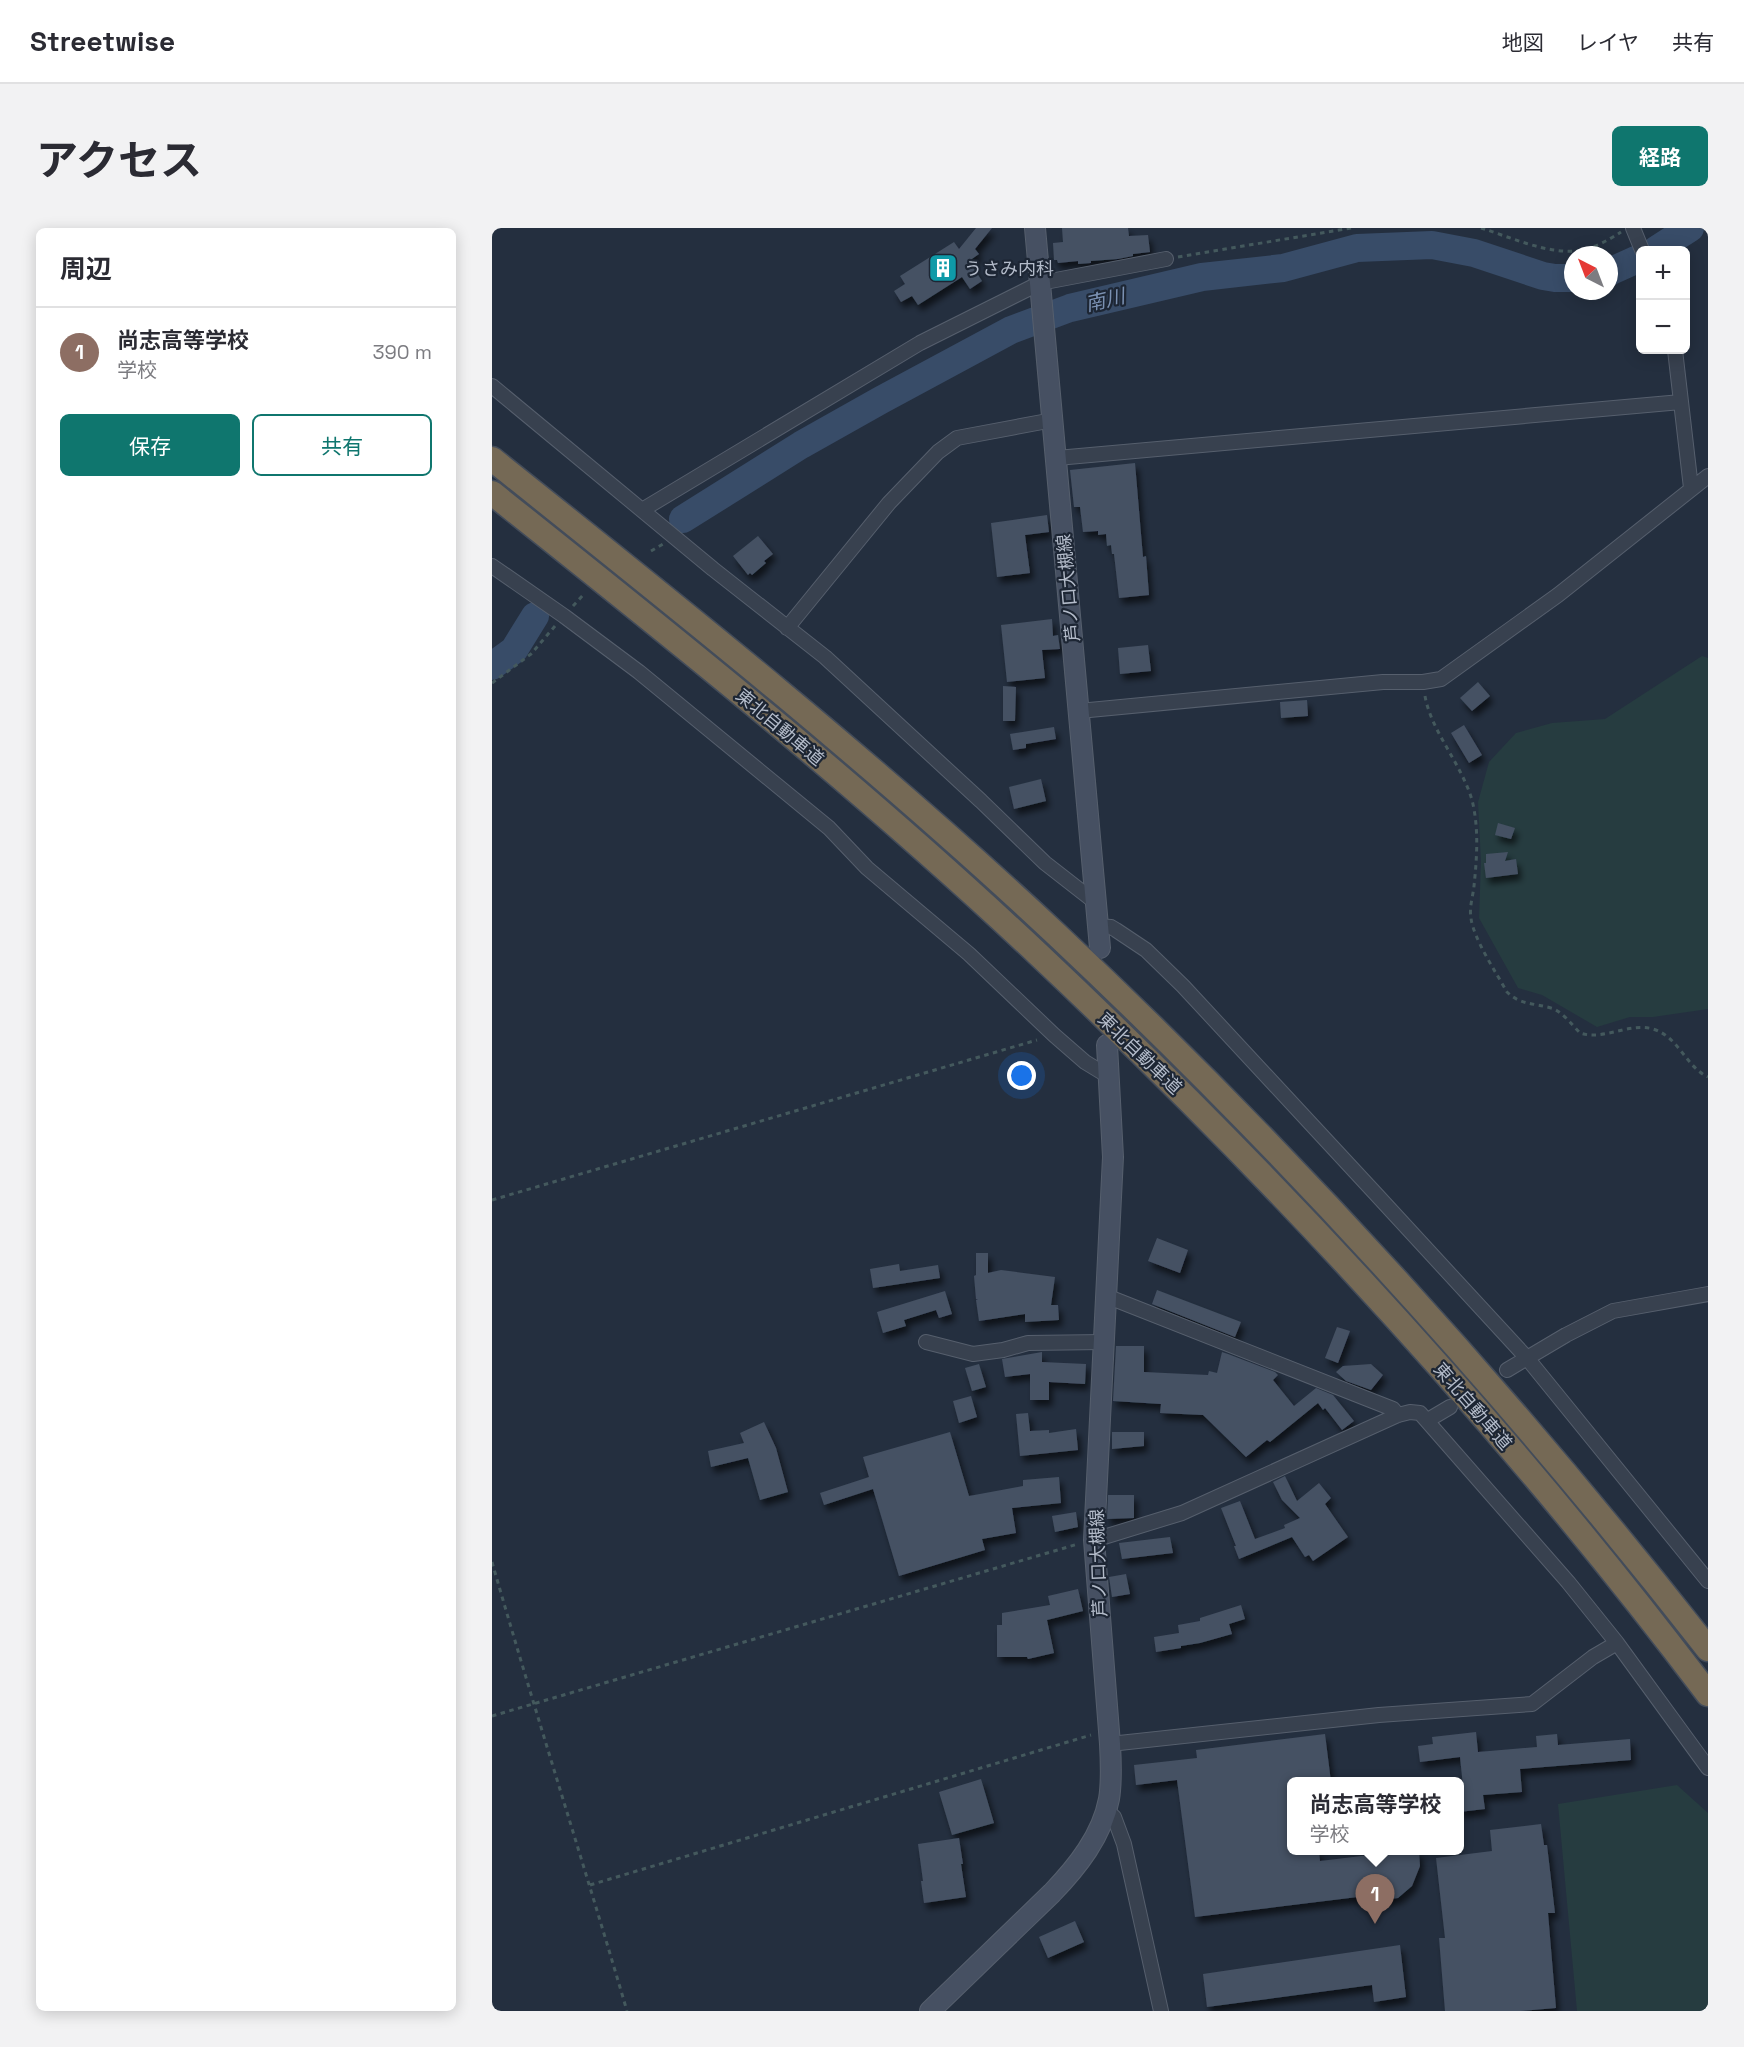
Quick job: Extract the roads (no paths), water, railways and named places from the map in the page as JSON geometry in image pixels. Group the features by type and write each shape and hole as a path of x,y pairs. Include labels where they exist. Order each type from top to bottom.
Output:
{"highway":[{"name":"東北自動車道","path":"492,459 682,610 812,718 1046,925 1178,1052 1275,1149 1378,1259 1647,1572 1708,1649"},
{"name":"東北自動車道","path":"492,493 666,632 819,759 1036,952 1158,1070 1349,1266 1475,1407 1626,1589 1708,1694"}],"main road":[{"name":"芦ノ口大槻線","path":"1035,228 1100,948"},
{"name":"芦ノ口大槻線","path":"930,2011 1060,1884 1092,1843 1106,1810 1110,1786 1109,1737 1094,1540 1113,1157 1107,1046"}],"street":[{"path":"1632,231 1640,246"},
{"path":"642,510 920,343 1040,287 1166,259"},
{"path":"1675,354 1692,488"},
{"path":"492,386 713,569 825,657 1045,863 1095,902"},
{"path":"1057,458 1680,402"},
{"path":"787,628 890,503 938,452 957,438 1053,420"},
{"path":"1079,711 1383,682 1423,682 1441,679 1558,595 1708,476"},
{"path":"492,566 639,672 829,828 867,868 969,954 1054,1035 1085,1062 1108,1076"},
{"path":"1097,926 1111,927 1129,938 1146,950 1183,986 1527,1358 1708,1581"},
{"path":"1507,1370 1613,1311 1708,1294"},
{"path":"1106,1296 1393,1409 1398,1415"},
{"path":"926,1342 973,1354 1003,1350 1028,1343 1103,1342"},
{"path":"1428,1420 1450,1407"},
{"path":"1094,1540 1182,1513 1398,1415 1410,1412 1420,1413 1568,1582 1617,1643 1708,1768"},
{"path":"1109,1737 1532,1704 1593,1657 1617,1643"},
{"path":"1106,1810 1114,1817 1124,1844 1161,2011"}],"waterway":[{"name":"南川","path":"1662,246 1690,228"},
{"name":"南川","path":"683,519 801,445 881,400 1011,330 1070,308 1202,277 1283,268 1357,248 1432,245 1474,253 1543,276 1564,278"},
{"name":"南川","path":"1618,268 1636,260"},
{"name":"南川","path":"492,666 514,650 535,616"}],"place":[{"name":"うさみ内科","path":"943,268"},
{"name":"尚志高等学校","path":"1375,1924"}]}
